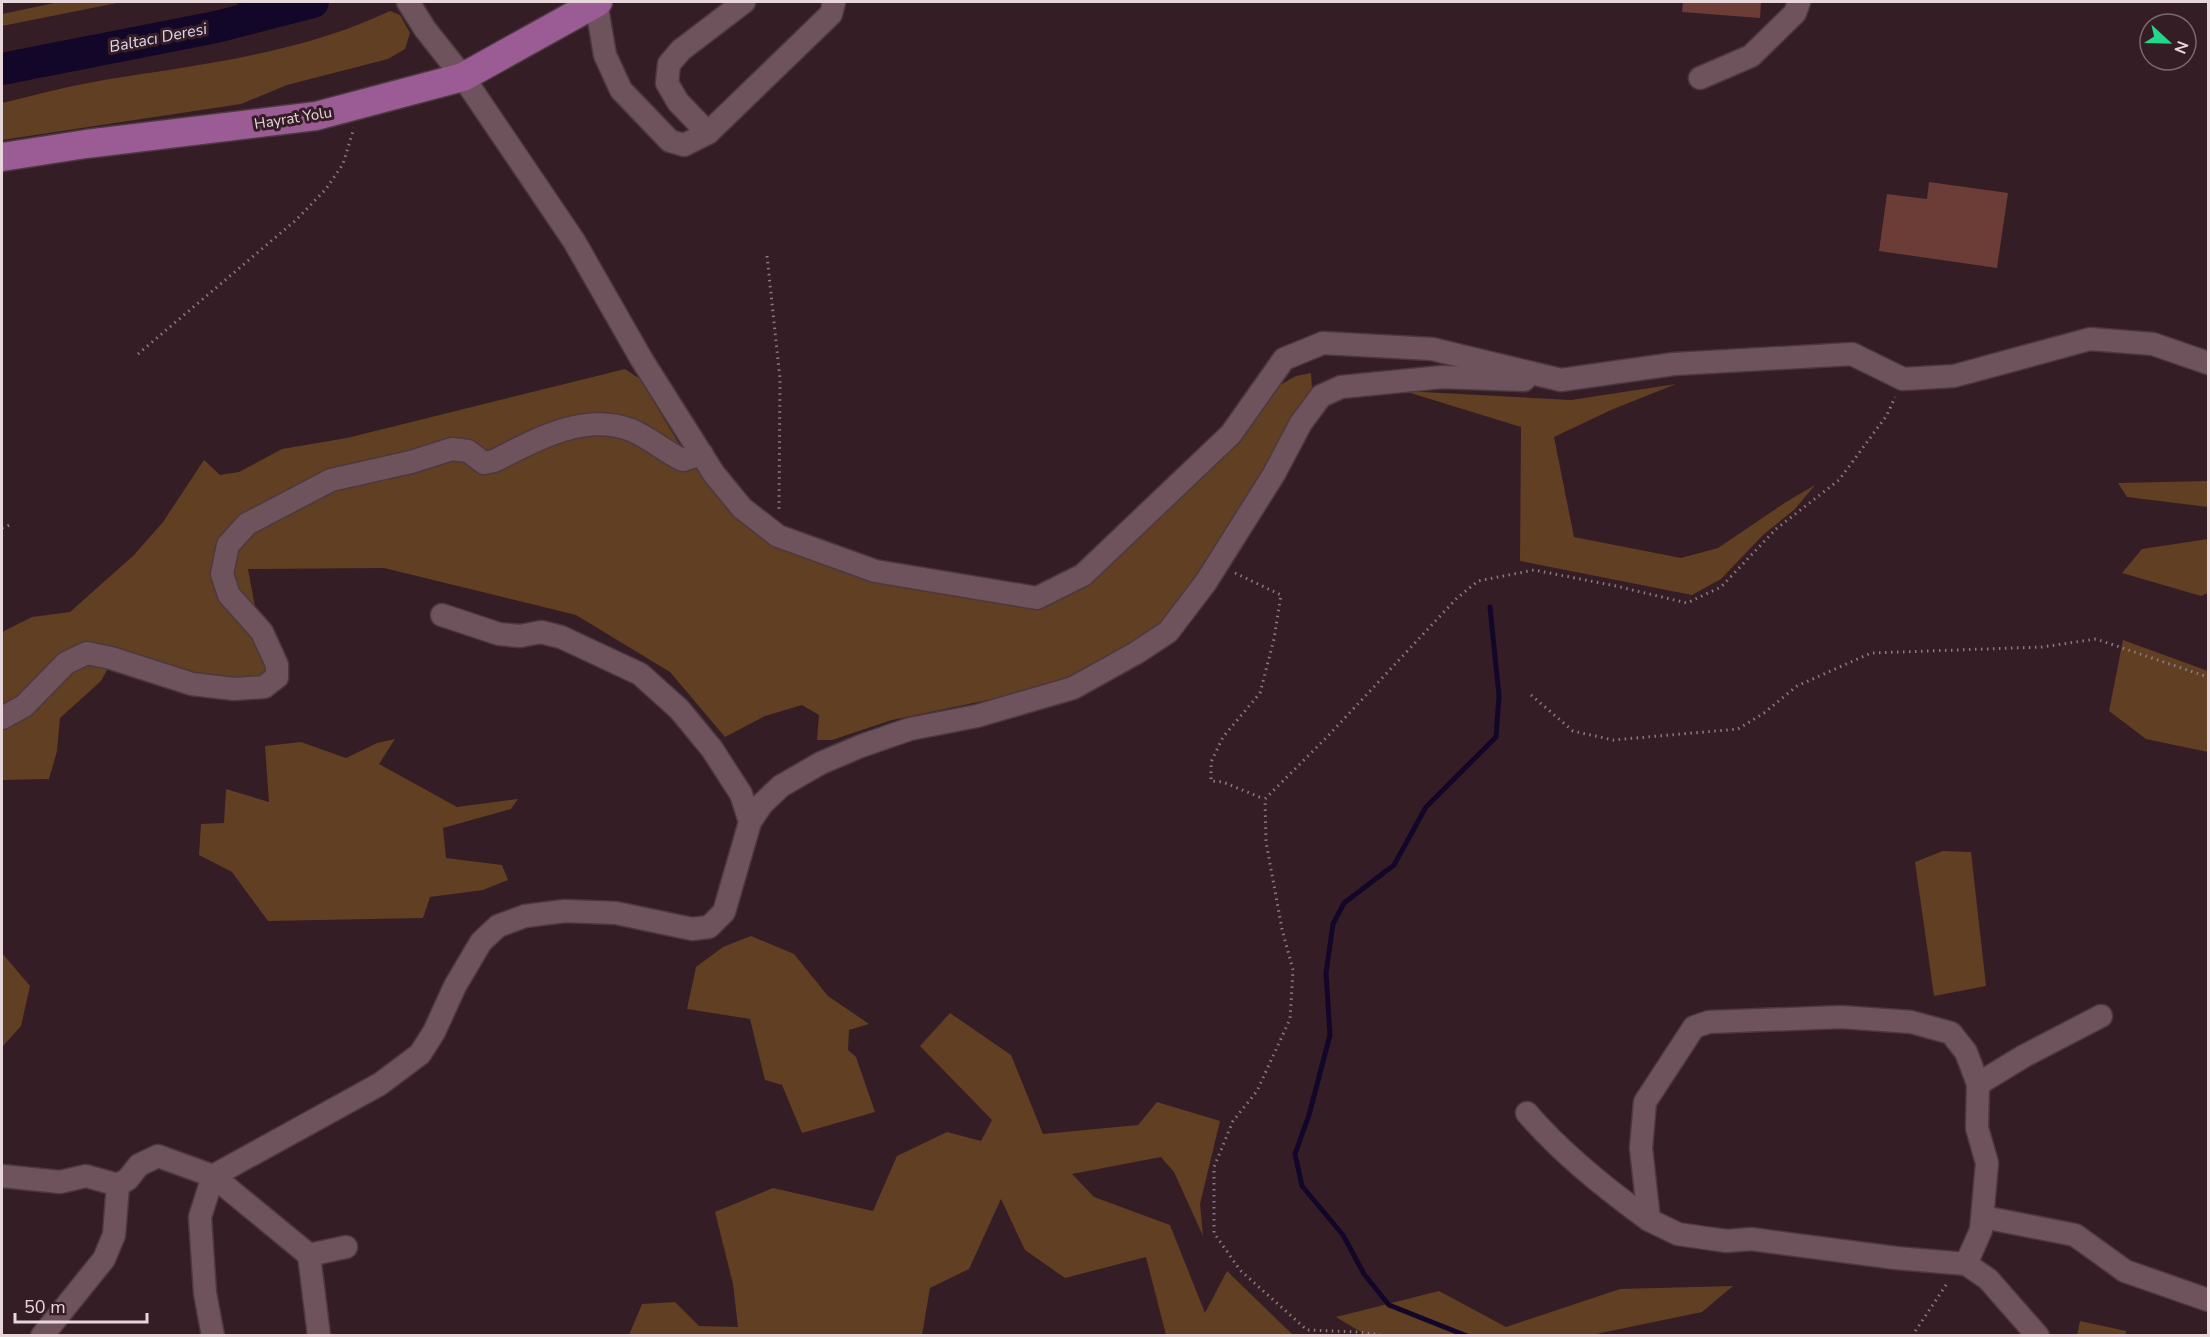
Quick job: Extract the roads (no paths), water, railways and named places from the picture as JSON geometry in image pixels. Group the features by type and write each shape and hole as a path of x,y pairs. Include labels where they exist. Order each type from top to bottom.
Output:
{"main road":[{"name":"Hayrat Yolu","path":"2,157 316,116 363,104 463,77 597,2"}],"street":[{"path":"408,2 424,29 463,77 574,241 642,360 714,474 742,508 778,536 876,571 1037,598 1083,575 1231,435 1284,359 1323,343 1432,349 1561,380"},
{"path":"597,2 605,55 621,90 670,141 684,145 708,133 831,14 834,2"},
{"path":"708,133 678,102 667,83 669,64 681,50 744,2"},
{"path":"1700,78 1751,56 1795,13 1799,2"},
{"path":"213,1335 205,1293 200,1218 213,1176 380,1084 420,1054 481,942 498,926 525,916 565,911 616,913 692,929 709,927 724,912 750,822 762,804 781,786 821,763 910,729 977,716 1073,688 1136,653 1168,632 1217,564 1274,474 1301,423 1321,396 1341,387 1442,377 1561,380 1674,364 1852,354 1903,379 1954,376 2091,339 2153,344 2208,363"},
{"path":"2,718 24,705 66,663 87,653 111,658 192,684 234,689 264,687 277,677 277,665 262,632 229,595 222,574 228,545 247,524 331,480 411,462 452,449 468,452 484,463 494,462 519,448 564,429 601,423 632,430 683,460 702,454"},
{"path":"442,615 499,634 520,636 541,632 561,637 640,674 679,709 712,749 741,794 750,822"},
{"path":"1978,1084 2024,1056 2101,1016"},
{"path":"1649,1220 1641,1148 1645,1102 1694,1027 1709,1022 1841,1017 1911,1022 1951,1033 1966,1052 1978,1084 1977,1128 1987,1163 1981,1230 1966,1264"},
{"path":"1527,1113 1545,1134 1620,1199 1649,1220 1678,1234 1727,1241 1752,1239 1896,1258 1966,1264 1988,1279 2038,1335"},
{"path":"2,1176 60,1182 86,1176 118,1185 128,1179 139,1165 158,1156 213,1176 309,1255 319,1335"},
{"path":"42,1335 104,1258 114,1235 118,1185"},
{"path":"1983,1217 2075,1235 2125,1271 2208,1300"},
{"path":"309,1255 346,1247"}],"waterway":[{"path":"239,2 261,15"},
{"name":"Baltacı Deresi","path":"2,69 216,27 313,2"},
{"path":"1467,1336 1389,1305 1364,1274 1343,1235 1302,1186 1295,1154 1309,1115 1330,1035 1326,973 1333,924 1344,903 1394,865 1426,807 1496,737 1499,696 1490,607"}]}
